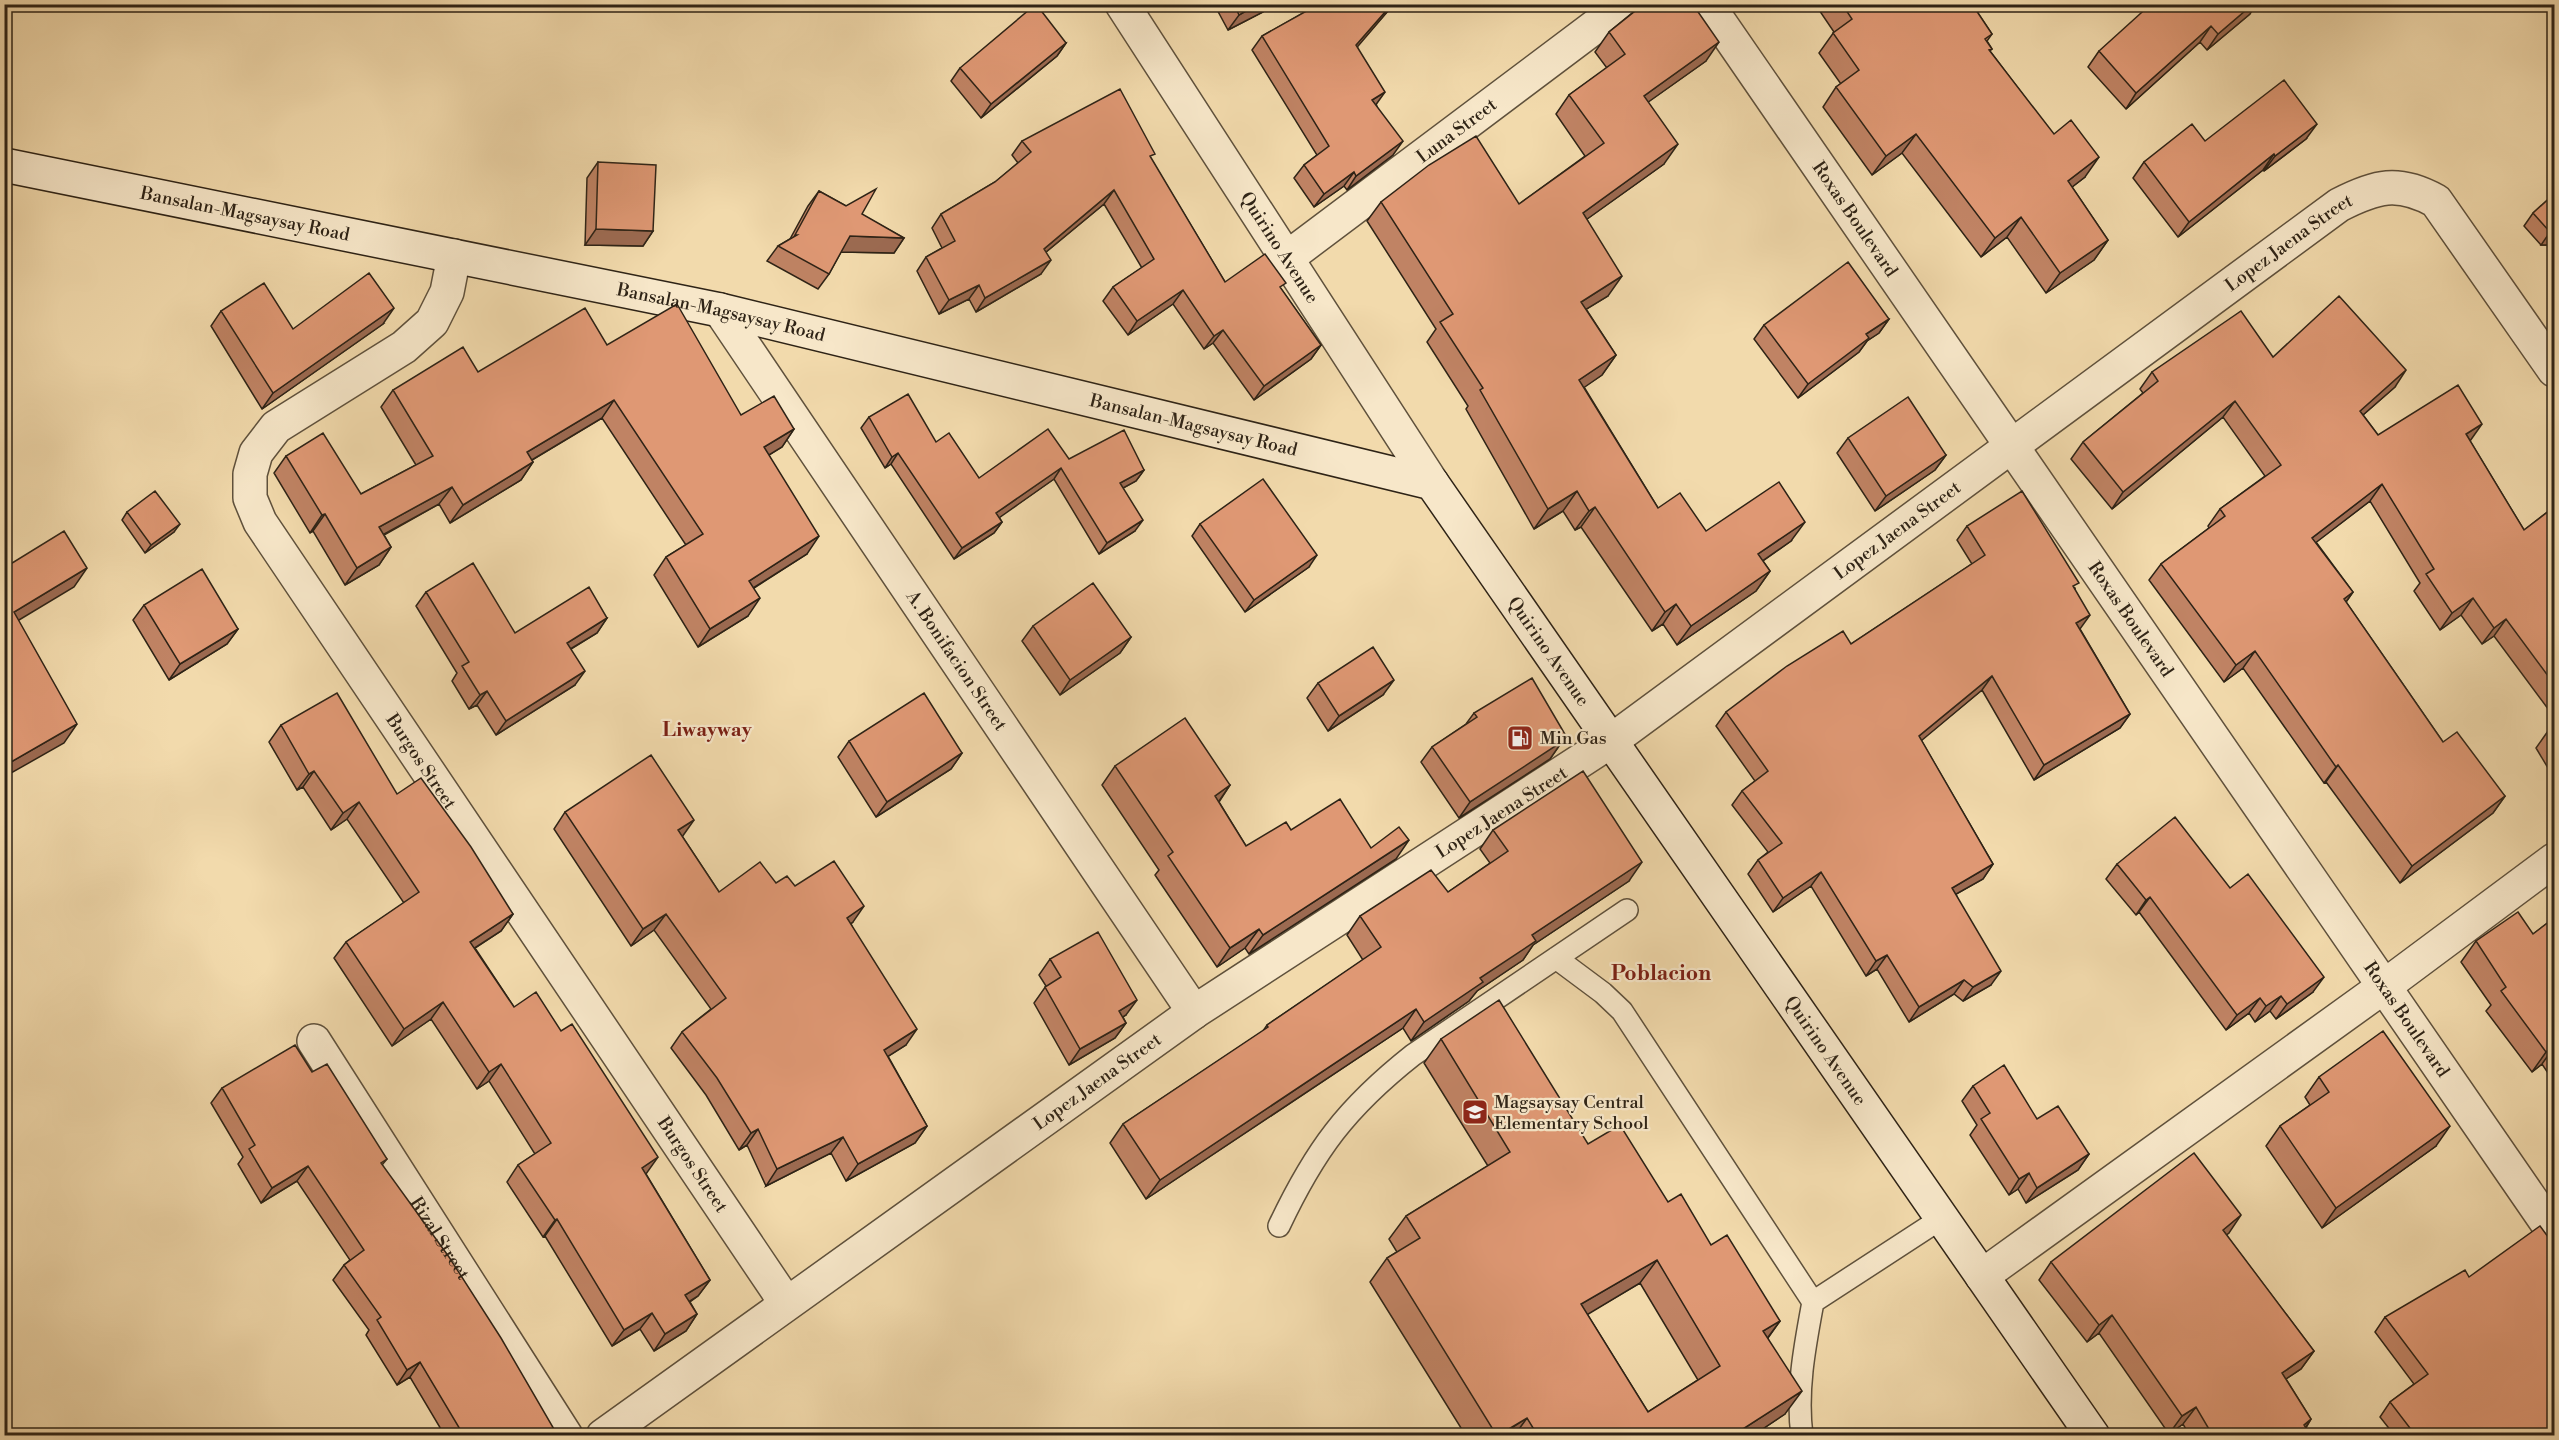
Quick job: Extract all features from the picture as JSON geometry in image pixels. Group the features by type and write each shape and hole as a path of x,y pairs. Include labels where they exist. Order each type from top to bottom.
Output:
{"street":[{"name":"Quirino Avenue","path":"1122,4 1432,483 2093,1436"},
{"name":"Luna Street","path":"1287,258 1625,4"},
{"name":"Roxas Boulevard","path":"1707,4 2386,985 2554,1233"},
{"name":"Bansalan-Magsaysay Road","path":"4,165 720,310 1432,483"},
{"name":"Lopez Jaena Street","path":"603,1436 1194,1012 1611,741 2339,205 2366,191 2392,186 2416,190 2436,201 2554,370"},
{"name":"Burgos Street","path":"454,256 447,292 432,322 404,347 276,428 256,453 250,474 250,498 260,522 786,1303"},
{"name":"A. Bonifacion Street","path":"720,310 1194,1012"},
{"path":"1982,1276 2386,985 2554,860"},
{"name":"Rizal Street","path":"314,1041 566,1436"}],"lane":[{"path":"1279,1226 1313,1161 1334,1130 1363,1098 1413,1055 1627,910"},
{"path":"1556,958 1596,987 1622,1011 1813,1302 1805,1341 1799,1415 1802,1436"},
{"path":"1813,1302 1942,1218"}],"building":[{"path":"1036,4 1066,43 991,104 960,68"},
{"path":"1234,4 1258,4 1239,15"},
{"path":"1319,4 1392,4 1356,45 1385,92 1372,100 1403,141 1356,176 1354,172 1324,194 1304,165 1329,146 1262,36"},
{"path":"1644,4 1696,4 1694,6 1719,42 1644,96 1678,144 1583,213 1622,276 1581,302 1616,355 1579,380 1658,508 1680,493 1706,531 1779,482 1805,522 1758,554 1770,571 1691,626 1676,604 1665,612 1595,507 1589,511 1577,491 1548,509 1480,390 1483,388 1440,322 1453,314 1381,202 1429,165 1476,136 1519,204 1604,143 1569,95 1625,54 1609,32"},
{"path":"1842,4 1972,4 1992,34 1985,39 1992,49 1989,50 2054,134 2071,120 2099,157 2068,181 2108,240 2060,273 2021,217 1995,238 1916,134 1886,156 1836,87 1859,70 1833,33 1852,19"},
{"path":"2151,4 2253,4 2218,34 2211,26 2136,93 2099,51"},
{"path":"2284,80 2317,124 2275,156 2274,154 2189,222 2144,162 2192,124 2205,141"},
{"path":"1120,89 1155,154 1150,156 1225,282 1265,254 1286,283 1280,287 1321,345 1264,386 1223,330 1214,336 1183,290 1137,321 1113,287 1154,259 1114,190 1044,249 1051,260 985,298 979,285 949,300 926,257 955,241 941,214 995,182 1031,152 1022,141"},
{"path":"598,162 656,165 653,231 596,229"},
{"path":"876,189 862,214 904,238 850,236 829,274 778,246 797,235 795,235 819,191 846,206"},
{"path":"2554,194 2554,232 2550,232 2533,213"},
{"path":"1848,262 1889,319 1866,334 1869,338 1808,384 1764,325"},
{"path":"369,273 394,308 273,393 221,311 264,283 293,329"},
{"path":"2339,296 2406,370 2360,411 2378,435 2458,385 2482,424 2466,434 2524,530 2554,507 2554,684 2506,619 2494,628 2473,598 2452,613 2426,574 2434,569 2382,484 2312,538 2353,592 2344,599 2443,742 2457,732 2505,796 2412,866 2338,765 2336,767 2255,651 2236,665 2161,564 2225,516 2220,509 2281,465 2235,401 2123,492 2083,442 2158,381 2152,372 2241,311 2273,357"},
{"path":"677,304 741,415 774,396 794,429 764,447 819,536 749,581 760,598 710,629 666,557 703,534 614,400 527,452 533,462 463,505 452,487 379,527 391,547 357,568 325,514 322,515 286,456 323,433 361,494 433,456 393,390 463,347 478,372 585,308 607,345"},
{"path":"908,394 936,442 949,433 979,478 1048,429 1069,459 1124,430 1144,470 1120,483 1143,520 1107,543 1061,468 996,513 1002,522 962,548 898,453 892,457 869,417"},
{"path":"1908,397 1946,455 1886,496 1848,438"},
{"path":"1263,479 1317,555 1254,600 1200,524"},
{"path":"155,491 180,524 151,545 127,512"},
{"path":"2022,491 2079,583 2073,586 2090,615 2076,623 2130,714 2044,765 1992,676 1919,736 1993,864 1952,888 2001,971 1973,987 1964,980 1919,1007 1887,955 1876,961 1821,872 1783,898 1758,860 1782,843 1742,791 1768,771 1726,712 1787,666 1843,631 1851,644 1985,555 1967,526"},
{"path":"64,531 87,568 14,612 77,724 4,766 4,568"},
{"path":"473,563 515,633 589,587 607,618 567,643 585,671 506,721 487,691 480,695 462,666 469,662 426,592"},
{"path":"202,569 238,629 180,664 144,605"},
{"path":"1093,583 1131,637 1070,680 1033,626"},
{"path":"1373,647 1394,680 1339,716 1318,683"},
{"path":"1532,678 1566,736 1558,740 1560,743 1470,802 1432,747 1477,717 1474,713"},
{"path":"337,693 397,794 421,778 471,847 513,914 470,942 514,1007 536,992 561,1031 572,1024 658,1157 642,1168 710,1280 685,1295 697,1314 665,1334 652,1313 624,1330 557,1219 555,1220 518,1165 551,1143 501,1064 489,1072 443,1002 404,1029 346,942 419,892 359,802 343,813 314,771 309,774 281,725"},
{"path":"924,693 962,753 887,802 849,741"},
{"path":"1185,718 1230,785 1215,796 1246,846 1286,822 1291,830 1340,799 1371,848 1399,827 1409,840 1263,935 1259,929 1230,948 1168,856 1173,852 1115,766"},
{"path":"2554,726 2554,742 2548,731"},
{"path":"651,755 694,820 678,830 719,892 760,862 776,883 787,876 795,886 834,861 864,906 847,918 917,1029 884,1050 927,1126 858,1164 843,1137 777,1169 758,1129 751,1133 717,1078 682,1032 726,998 666,914 643,929 565,812"},
{"path":"1583,771 1642,862 1532,935 1536,941 1480,978 1483,982 1424,1022 1416,1009 1160,1180 1123,1124 1268,1027 1267,1025 1381,947 1360,916 1431,870 1448,892 1508,851 1493,830"},
{"path":"2175,817 2230,888 2248,874 2324,977 2287,1004 2281,996 2266,1006 2260,998 2237,1015 2150,897 2146,900 2117,864"},
{"path":"2518,912 2533,934 2554,918 2554,1046 2546,1052 2501,991 2506,987 2476,941"},
{"path":"1098,932 1137,1000 1119,1011 1126,1023 1080,1049 1045,987 1061,977 1050,959"},
{"path":"1499,1000 1588,1144 1620,1125 1668,1202 1681,1194 1711,1245 1727,1235 1780,1321 1763,1331 1802,1391 1732,1436 1538,1436 1527,1418 1497,1436 1387,1258 1420,1238 1406,1216 1510,1152 1441,1039","holes":["1657,1260 1720,1366 1648,1412 1581,1304"]},
{"path":"2383,1031 2450,1126 2336,1208 2280,1126 2329,1092 2319,1077"},
{"path":"295,1045 312,1072 327,1064 387,1159 381,1163 449,1257 501,1338 558,1436 464,1436 420,1362 407,1370 377,1320 381,1317 344,1265 364,1250 308,1166 272,1188 249,1149 255,1145 222,1088"},
{"path":"2004,1065 2037,1119 2058,1106 2089,1154 2037,1188 2029,1173 2019,1179 1981,1119 1990,1113 1973,1086"},
{"path":"2194,1153 2241,1215 2223,1230 2314,1351 2282,1373 2311,1419 2304,1425 2311,1436 2213,1436 2196,1407 2182,1416 2112,1315 2099,1325 2051,1262"},
{"path":"2540,1226 2554,1245 2554,1436 2416,1436 2390,1402 2428,1374 2385,1317 2465,1270 2469,1277"}],"place":[{"name":"Min Gas","path":"1520,738"},
{"name":"Magsaysay Central Elementary School","path":"1475,1112"}],"district":[{"name":"Liwayway","path":"707,730"},
{"name":"Poblacion","path":"1661,974"}]}
